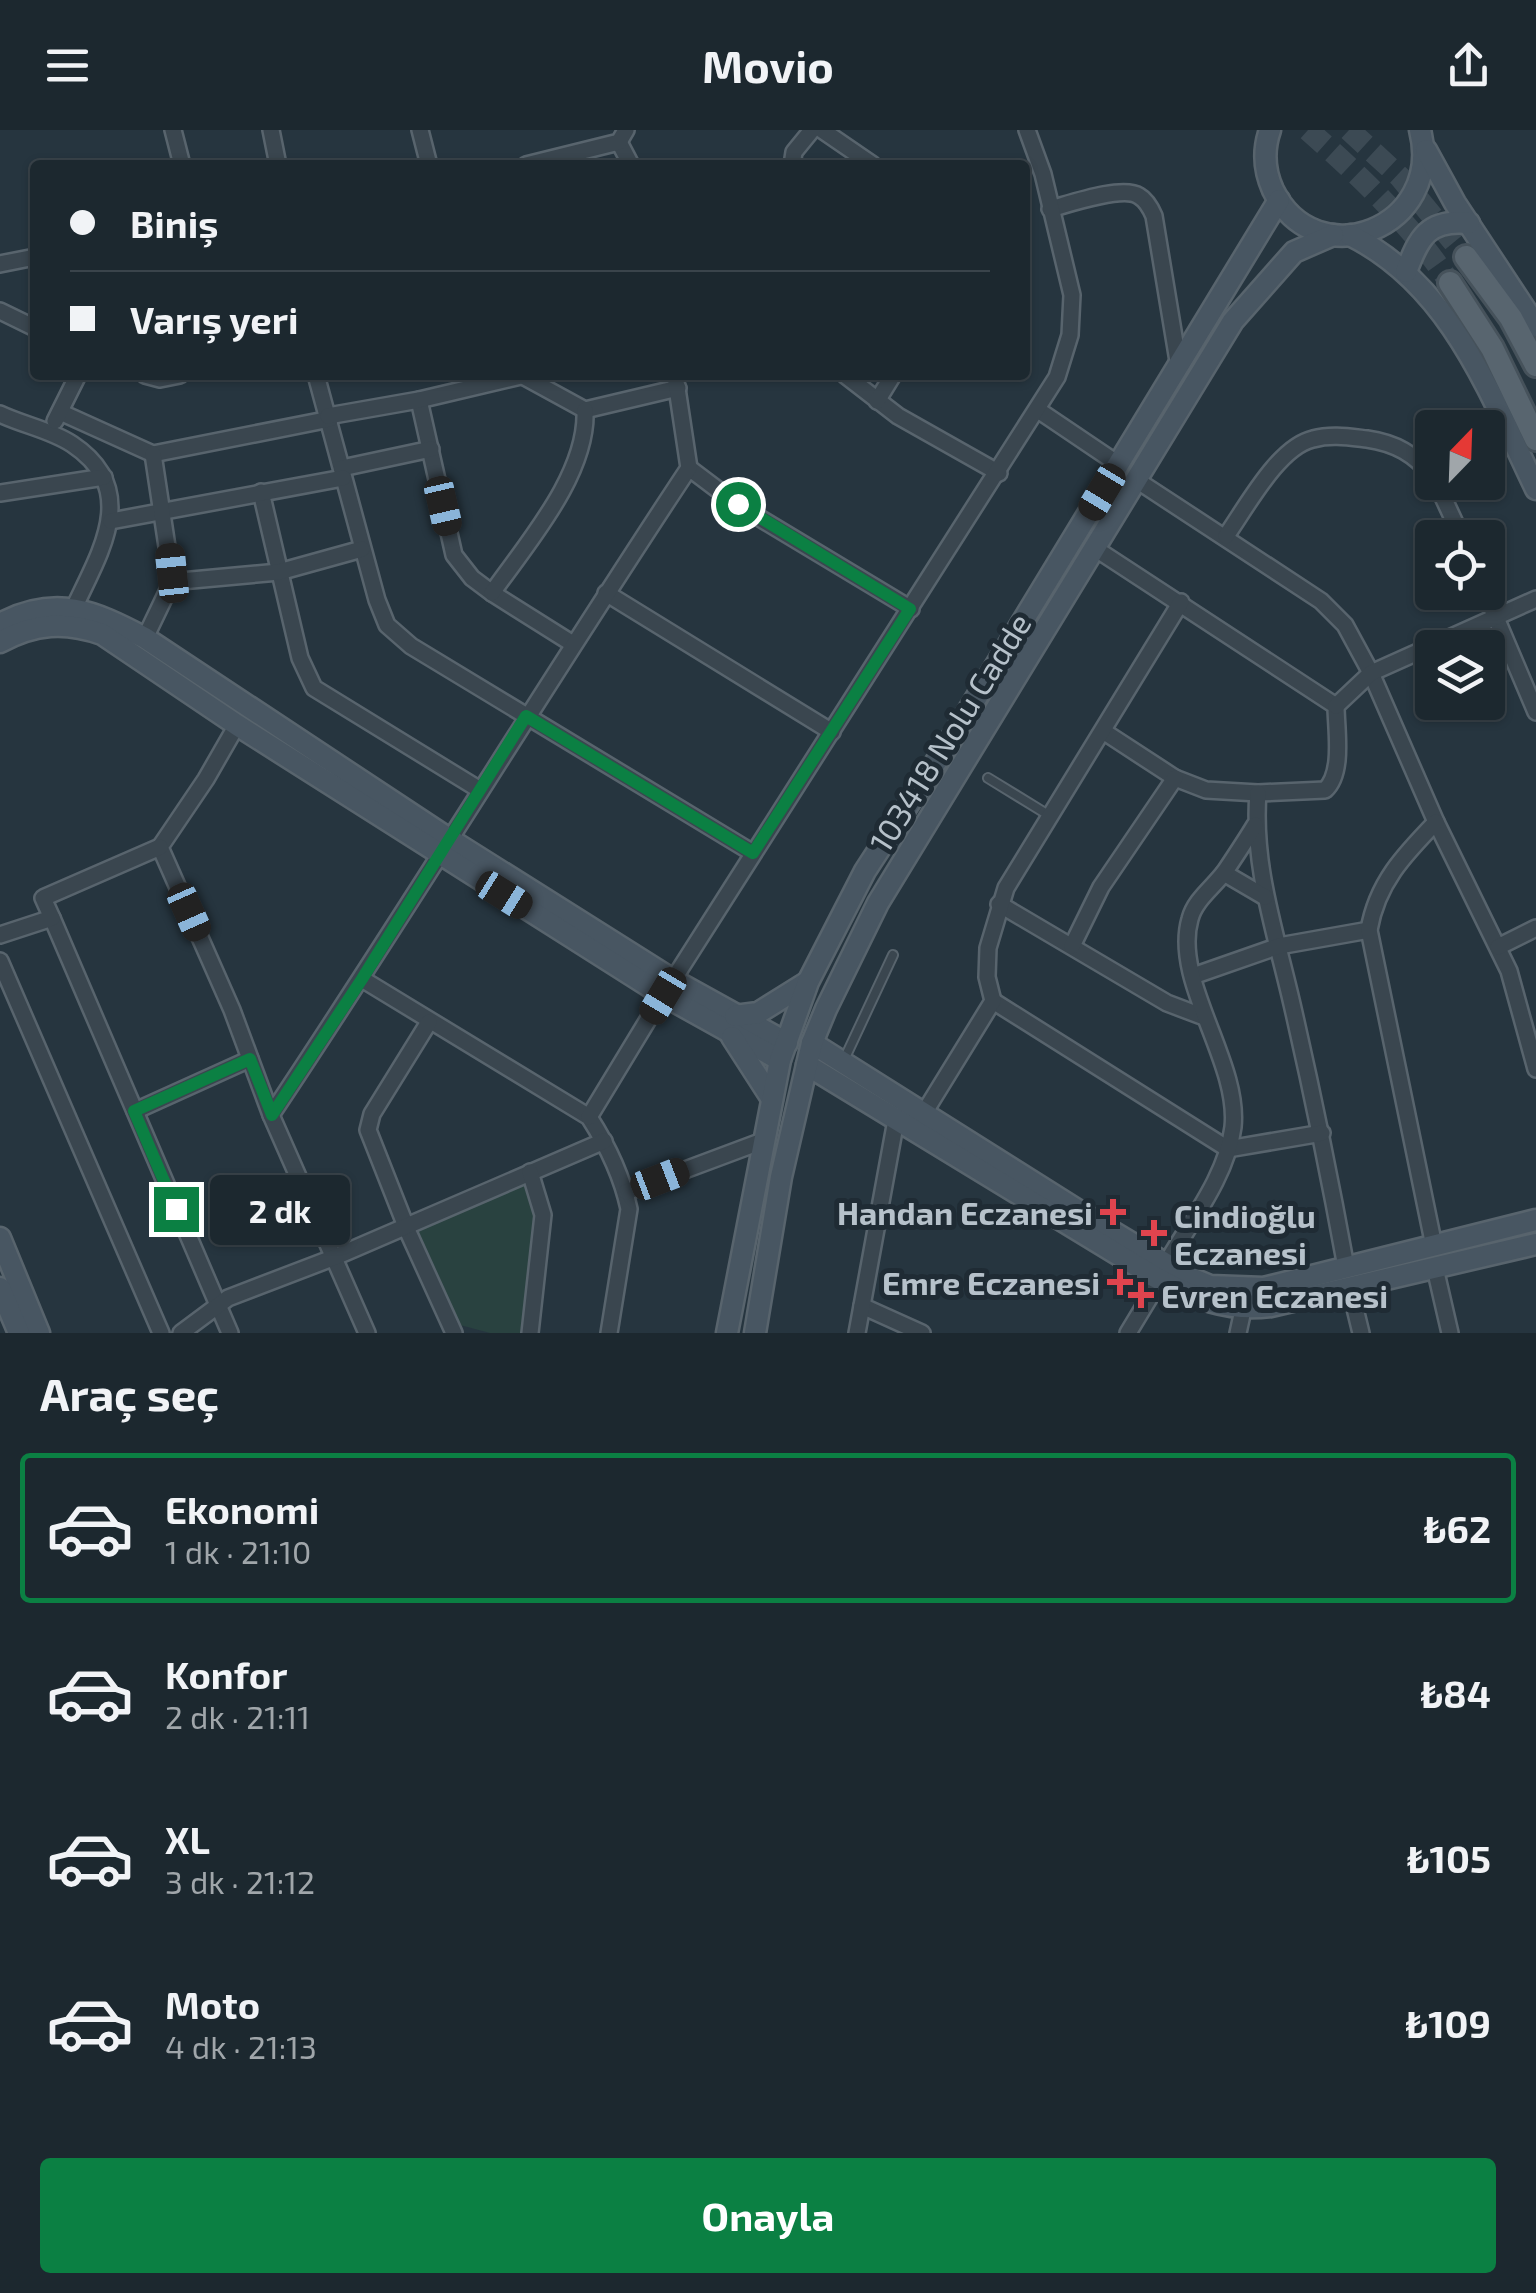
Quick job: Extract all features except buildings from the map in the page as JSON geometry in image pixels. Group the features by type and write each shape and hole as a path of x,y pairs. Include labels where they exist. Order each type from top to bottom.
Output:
{"main road":[{"path":"1262,135 1266,169 1279,200 1302,223 1376,248 1406,272 1442,312 1468,348 1536,489"},
{"path":"1421,137 1434,169 1536,326"},
{"name":"103418 Nolu Cadde","path":"754,1333 781,1178 812,1043 878,903 1234,322 1294,252 1341,235 1382,227 1407,206 1422,176 1421,137"},
{"path":"726,1333 772,1099 808,982 865,871 956,731 1279,200"},
{"path":"1406,272 1416,246 1432,228 1446,222 1468,223"},
{"path":"1466,257 1511,318 1536,365"},
{"path":"1450,283 1492,348 1536,439"},
{"path":"0,624 46,608 98,613 145,638 444,847"},
{"path":"0,642 23,630 53,624 78,626 102,634 237,725 444,847 668,988 784,1051"},
{"path":"732,1024 776,1004 808,982"},
{"path":"732,1024 772,1099"},
{"path":"812,1043 1208,1302 1243,1310 1434,1257 1536,1220"},
{"path":"807,1066 1163,1272 1210,1286 1245,1289 1348,1278"},
{"path":"0,1238 39,1333"},
{"path":"1434,1257 1536,1244"},
{"path":"0,1288 19,1333"}],"street":[{"path":"173,130 181,160"},
{"path":"271,130 277,160"},
{"path":"420,130 428,160"},
{"path":"793,160 794,152 812,130"},
{"path":"822,130 866,160"},
{"path":"589,1118 753,853 1058,377 1070,335 1072,295 1043,174 1026,130"},
{"path":"543,160 623,136"},
{"path":"1050,209 1108,194 1132,193 1150,208 1178,362"},
{"path":"0,264 30,258"},
{"path":"0,311 30,326"},
{"path":"49,433 76,380"},
{"path":"318,380 362,549 387,625 411,646 753,853"},
{"path":"60,412 153,454 504,380"},
{"path":"272,1115 689,468 676,382 585,410 529,380"},
{"path":"851,380 877,401 999,473"},
{"path":"877,401 890,380"},
{"path":"419,400 454,555 472,578 492,594 572,644"},
{"path":"492,594 568,478 586,431 585,410"},
{"path":"1038,410 1118,464"},
{"path":"0,414 70,442 104,477 112,520 73,610"},
{"path":"1226,536 1272,470 1308,439 1338,436 1400,447 1415,457"},
{"path":"112,520 260,492 431,450"},
{"path":"145,638 170,582 169,551 153,454"},
{"path":"689,468 738,504 910,609"},
{"path":"0,492 104,477"},
{"path":"1138,481 1321,601 1345,625 1372,673 1436,822 1510,970 1536,1069"},
{"path":"260,492 300,658 314,688 480,790"},
{"path":"170,582 280,572 362,549"},
{"path":"1096,549 1336,706"},
{"path":"606,594 832,732"},
{"path":"1103,732 1175,778 1222,792 1325,790 1332,784 1335,772 1336,706 1372,673 1536,599"},
{"path":"924,1113 993,1001 988,948 999,904 1181,602"},
{"path":"1492,610 1536,712"},
{"path":"230,1333 43,898 160,847 237,725"},
{"path":"1072,946 1101,887 1175,778"},
{"path":"1258,793 1255,825 1266,897 1322,1133 1361,1333"},
{"path":"1436,822 1385,880 1373,906 1369,930 1450,1333"},
{"path":"1128,1333 1225,1160 1228,1148 1233,1123 1223,1060 1204,1017 1187,940 1190,917 1200,900 1224,873 1255,825"},
{"path":"160,847 367,1333"},
{"path":"1224,873 1266,897"},
{"path":"999,904 1168,1003 1204,1017"},
{"path":"0,935 52,918"},
{"path":"1498,947 1536,928"},
{"path":"1193,976 1279,946 1369,930"},
{"path":"0,961 160,1333"},
{"path":"362,979 589,1118 604,1141 626,1192 629,1209 609,1333"},
{"path":"993,1001 1228,1148 1322,1133"},
{"path":"429,1022 372,1114 368,1130 454,1333"},
{"path":"134,1111 250,1059"},
{"path":"857,1333 896,1120"},
{"path":"626,1192 765,1140"},
{"path":"181,1333 228,1298 335,1257 604,1141"},
{"path":"530,1172 543,1215 530,1333"},
{"path":"862,1306 922,1333"},
{"path":"1238,1333 1243,1310"}],"lane":[{"path":"988,778 1050,816"},
{"path":"843,1062 893,955"}],"green space":[{"path":"520,1181 528,1184 538,1222 523,1333 490,1333 460,1325 414,1227"}],"tunnel":[{"path":"1308,130 1384,202 1450,283"},
{"path":"1349,130 1400,177 1466,257"}],"place":[{"name":"Handan Eczanesi","path":"1113,1212"},
{"name":"Cindioğlu Eczanesi","path":"1154,1233"},
{"name":"Emre Eczanesi","path":"1120,1282"},
{"name":"Evren Eczanesi","path":"1141,1295"}],"route":[{"path":"176,1209 134,1111 250,1059 272,1115 526,716 753,853 910,609 738,504"}]}
